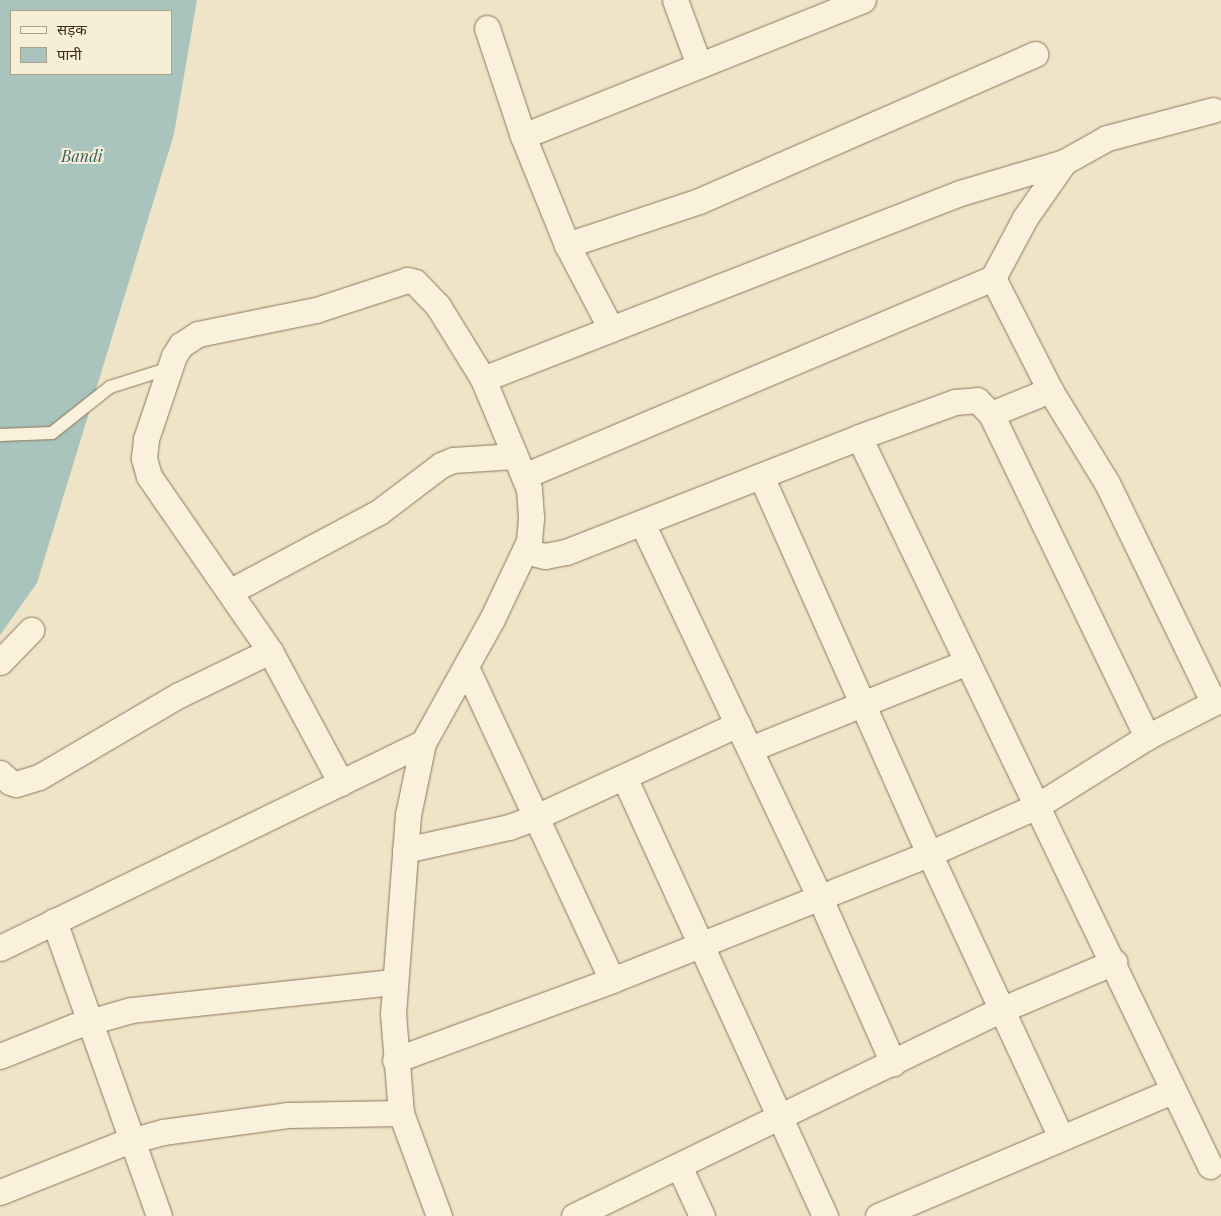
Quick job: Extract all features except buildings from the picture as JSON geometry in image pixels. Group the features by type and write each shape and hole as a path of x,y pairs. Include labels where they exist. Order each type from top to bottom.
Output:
{"street":[{"path":"675,0 699,66"},
{"path":"523,136 863,0"},
{"path":"487,28 523,136 567,245 612,329"},
{"path":"567,245 699,201 1035,54"},
{"path":"483,379 951,196 1064,162 1106,138 1213,110"},
{"path":"231,592 380,512 441,465 453,460 520,466 993,278 1026,218 1064,162"},
{"path":"394,1060 612,980 928,853 1037,806 1147,737 1217,700 1107,483 1050,390 993,278"},
{"path":"341,783 270,651 146,467 146,439 170,368 181,345 198,334 298,315 407,280 415,282 438,306 483,379 520,466 531,516 525,551 466,667 423,743 408,815 395,982 394,1060 401,1113 439,1216"},
{"path":"991,414 1050,390"},
{"path":"525,551 552,556 642,523 858,437 966,399 977,400 991,414 1147,737"},
{"path":"858,437 1114,962 1172,1091 1210,1166"},
{"path":"761,476 928,853 1003,1009 1061,1138"},
{"path":"642,523 819,896 893,1062"},
{"path":"0,662 31,630"},
{"path":"0,773 10,782 16,784 38,777 179,695 270,651"},
{"path":"750,749 968,662"},
{"path":"466,667 612,980"},
{"path":"405,850 501,829 536,817 738,724"},
{"path":"0,948 423,743"},
{"path":"624,778 702,944 825,1216"},
{"path":"54,921 91,1021 131,1140 160,1216"},
{"path":"574,1216 1003,1009 1114,962"},
{"path":"0,1056 91,1021 131,1010 395,982"},
{"path":"878,1216 1172,1091"},
{"path":"0,1192 131,1140 163,1132 287,1115 401,1113"},
{"path":"679,1166 702,1216"}],"lane":[{"path":"0,435 52,433 110,387 170,368"}],"water":[{"name":"Bandi","path":"0,0 197,0 174,134 37,583 0,635"}]}
